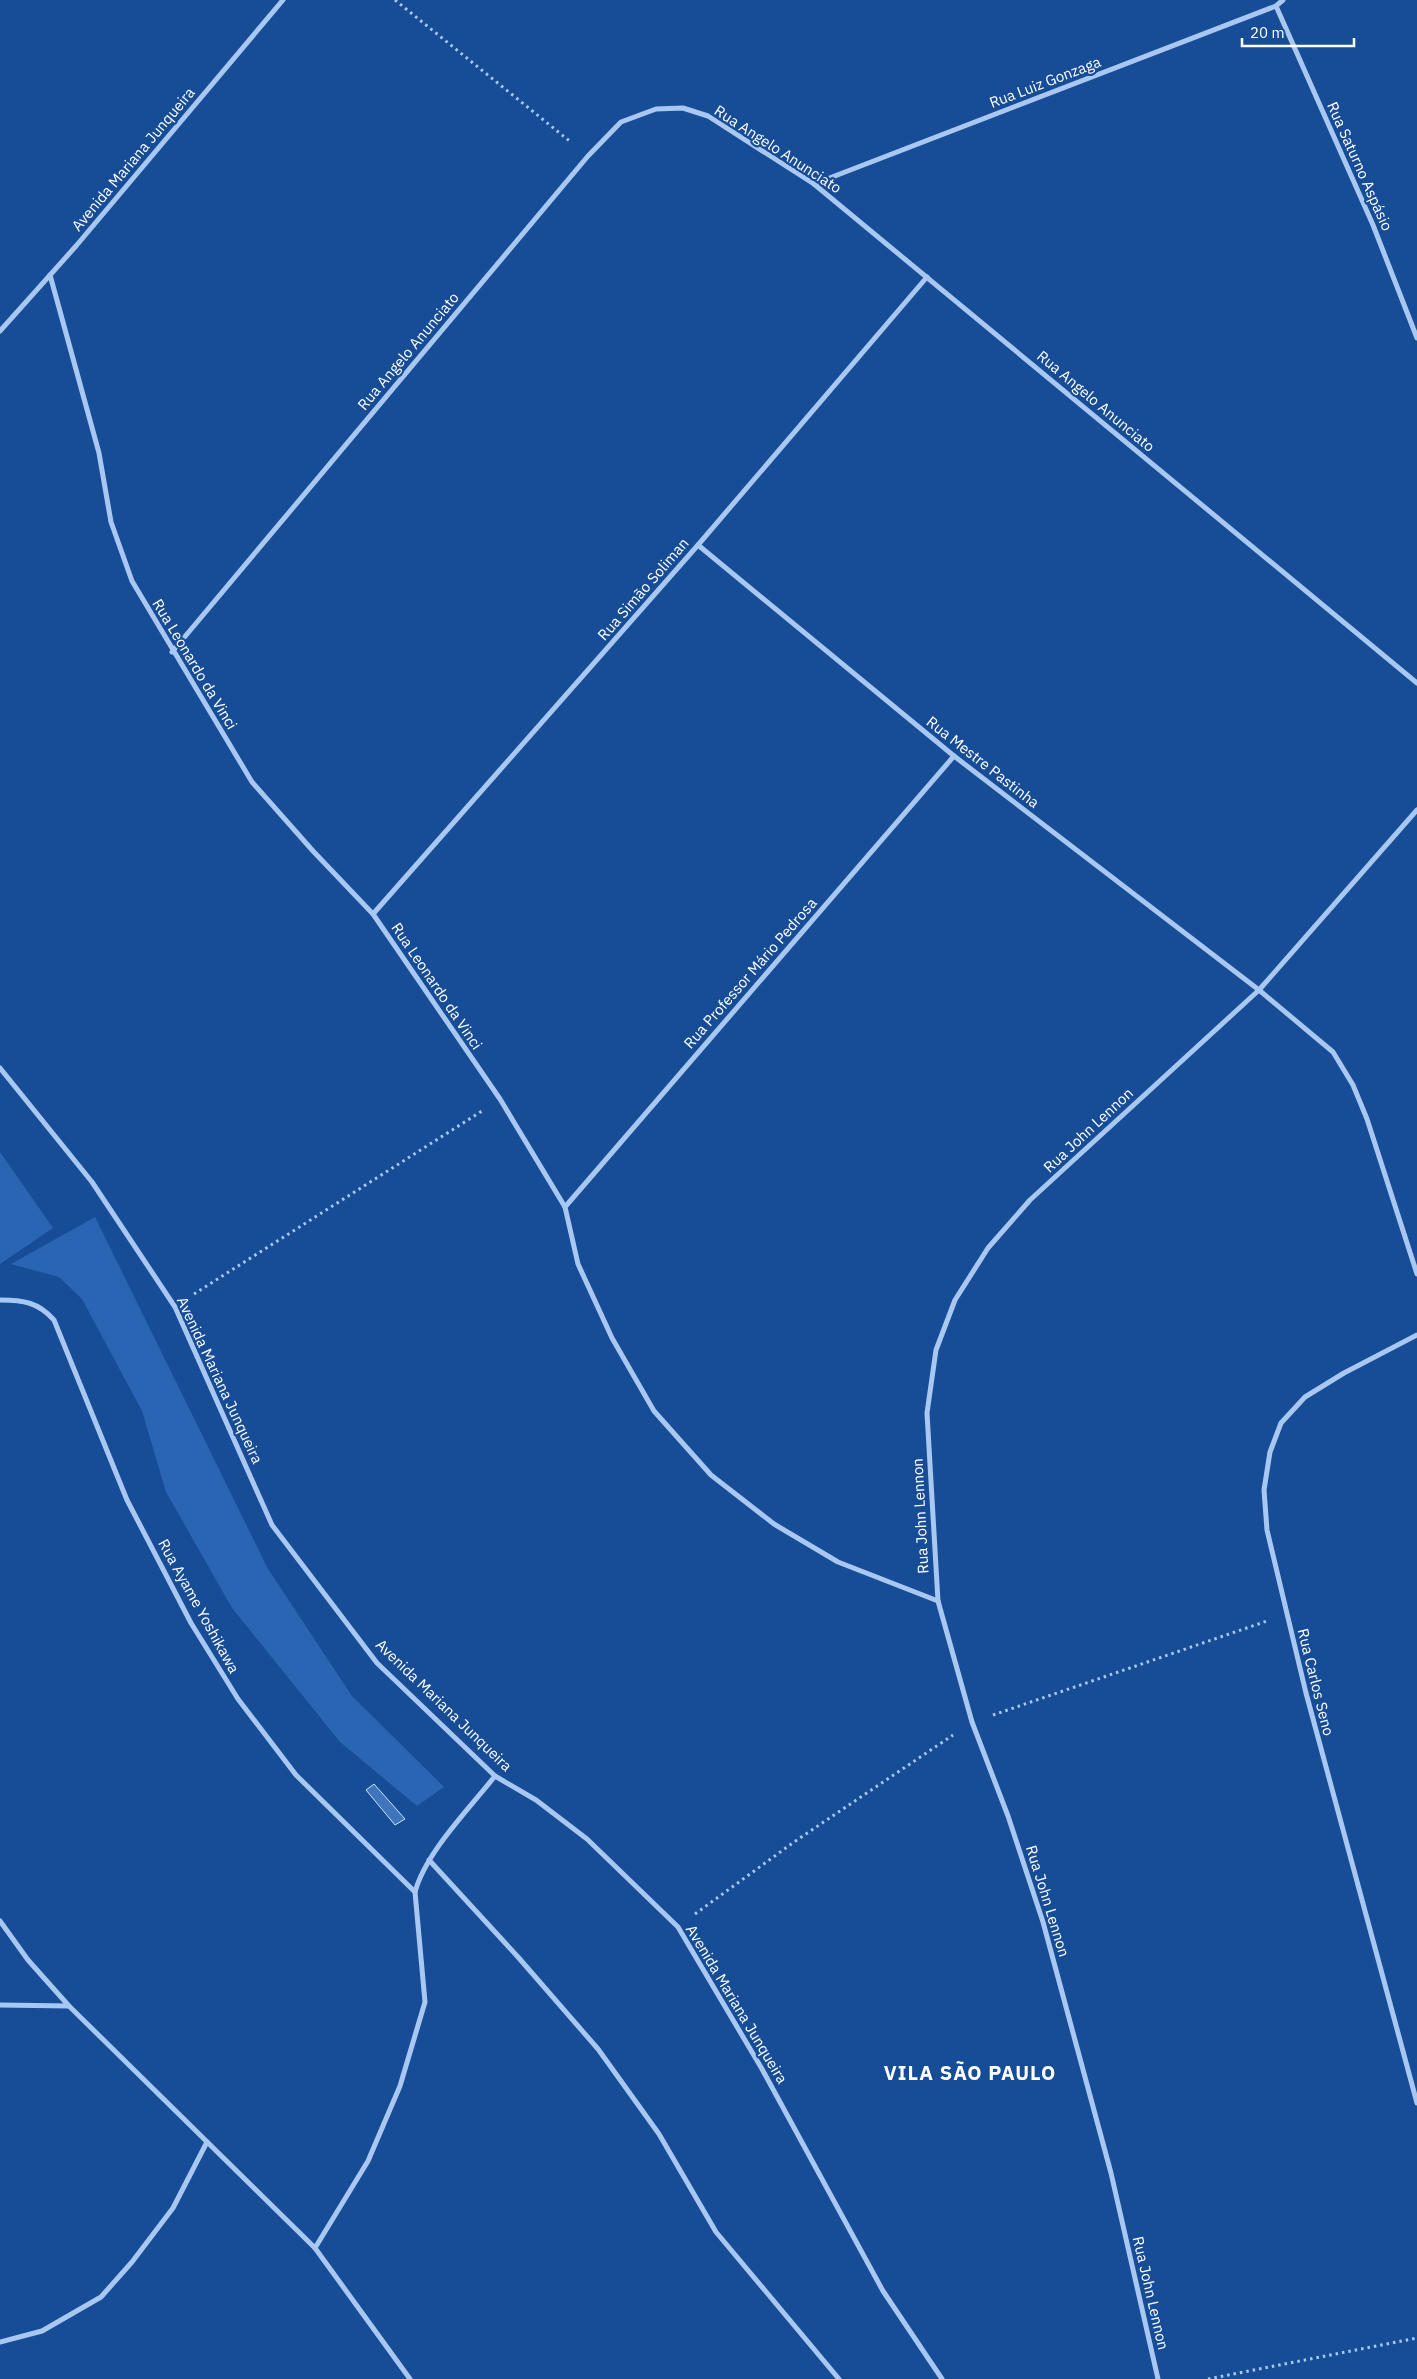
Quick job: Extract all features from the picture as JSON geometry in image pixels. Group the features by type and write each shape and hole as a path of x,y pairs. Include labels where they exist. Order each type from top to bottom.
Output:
{"street":[{"name":"Avenida Mariana Junqueira","path":"0,331 50,275 283,0"},
{"name":"Rua Luiz Gonzaga","path":"814,184 1276,6 1283,0"},
{"name":"Rua Saturno Aspásio","path":"1276,6 1373,225 1417,338"},
{"name":"Rua Angelo Anunciato","path":"172,652 588,156 621,122 656,109 684,108 708,116 814,184 1417,683"},
{"name":"Rua Leonardo da Vinci","path":"50,275 99,453 111,522 132,581 172,652 252,782 313,851 373,914 500,1099 565,1207 578,1264 612,1338 654,1411 711,1475 774,1524 838,1562 938,1601"},
{"name":"Rua Simão Soliman","path":"373,914 698,546 927,277"},
{"name":"Rua Mestre Pastinha","path":"698,546 954,756 1259,990 1334,1052 1353,1084 1367,1119 1417,1274"},
{"name":"Rua Professor Mário Pedrosa","path":"565,1207 954,756"},
{"name":"Rua John Lennon","path":"1158,2379 1111,2173 1044,1922 1008,1816 972,1722 938,1601 927,1413 936,1350 955,1300 988,1248 1030,1200 1259,990 1417,810"},
{"name":"Avenida Mariana Junqueira","path":"0,1068 92,1182 175,1307 272,1525 377,1662 495,1776 536,1800 587,1839 678,1927 762,2070 883,2291 942,2379"},
{"name":"Rua Ayame Yoshikawa","path":"0,1300 20,1300 38,1305 54,1320 127,1500 191,1623 238,1700 296,1775 415,1892"},
{"name":"Rua Carlos Seno","path":"1417,1334 1344,1373 1305,1397 1281,1424 1270,1452 1264,1490 1267,1530 1286,1614 1417,2103"},
{"path":"315,2248 368,2161 400,2086 425,2002 415,1892 429,1860 495,1776"},
{"path":"429,1860 518,1957 598,2049 659,2134 716,2232 790,2318 838,2379"},
{"path":"0,1921 28,1960 69,2006 315,2248 410,2379"},
{"path":"0,2005 69,2006"},
{"path":"0,2342 42,2331 101,2298 132,2262 173,2208 208,2142"}],"path":[{"path":"396,0 588,156"},
{"path":"175,1307 500,1099"},
{"path":"678,1927 794,1842 972,1722 1286,1614"},
{"path":"1208,2379 1417,2338"}],"shaded area":[{"path":"0,1152 53,1228 0,1264"},
{"path":"95,1217 268,1569 352,1696 444,1787 417,1806 340,1742 232,1608 166,1492 142,1411 82,1299 59,1277 11,1264"}],"building":[{"path":"374,1784 405,1819 395,1825 366,1790"}],"district":[{"name":"VILA SÃO PAULO","path":"970,2072"}]}
